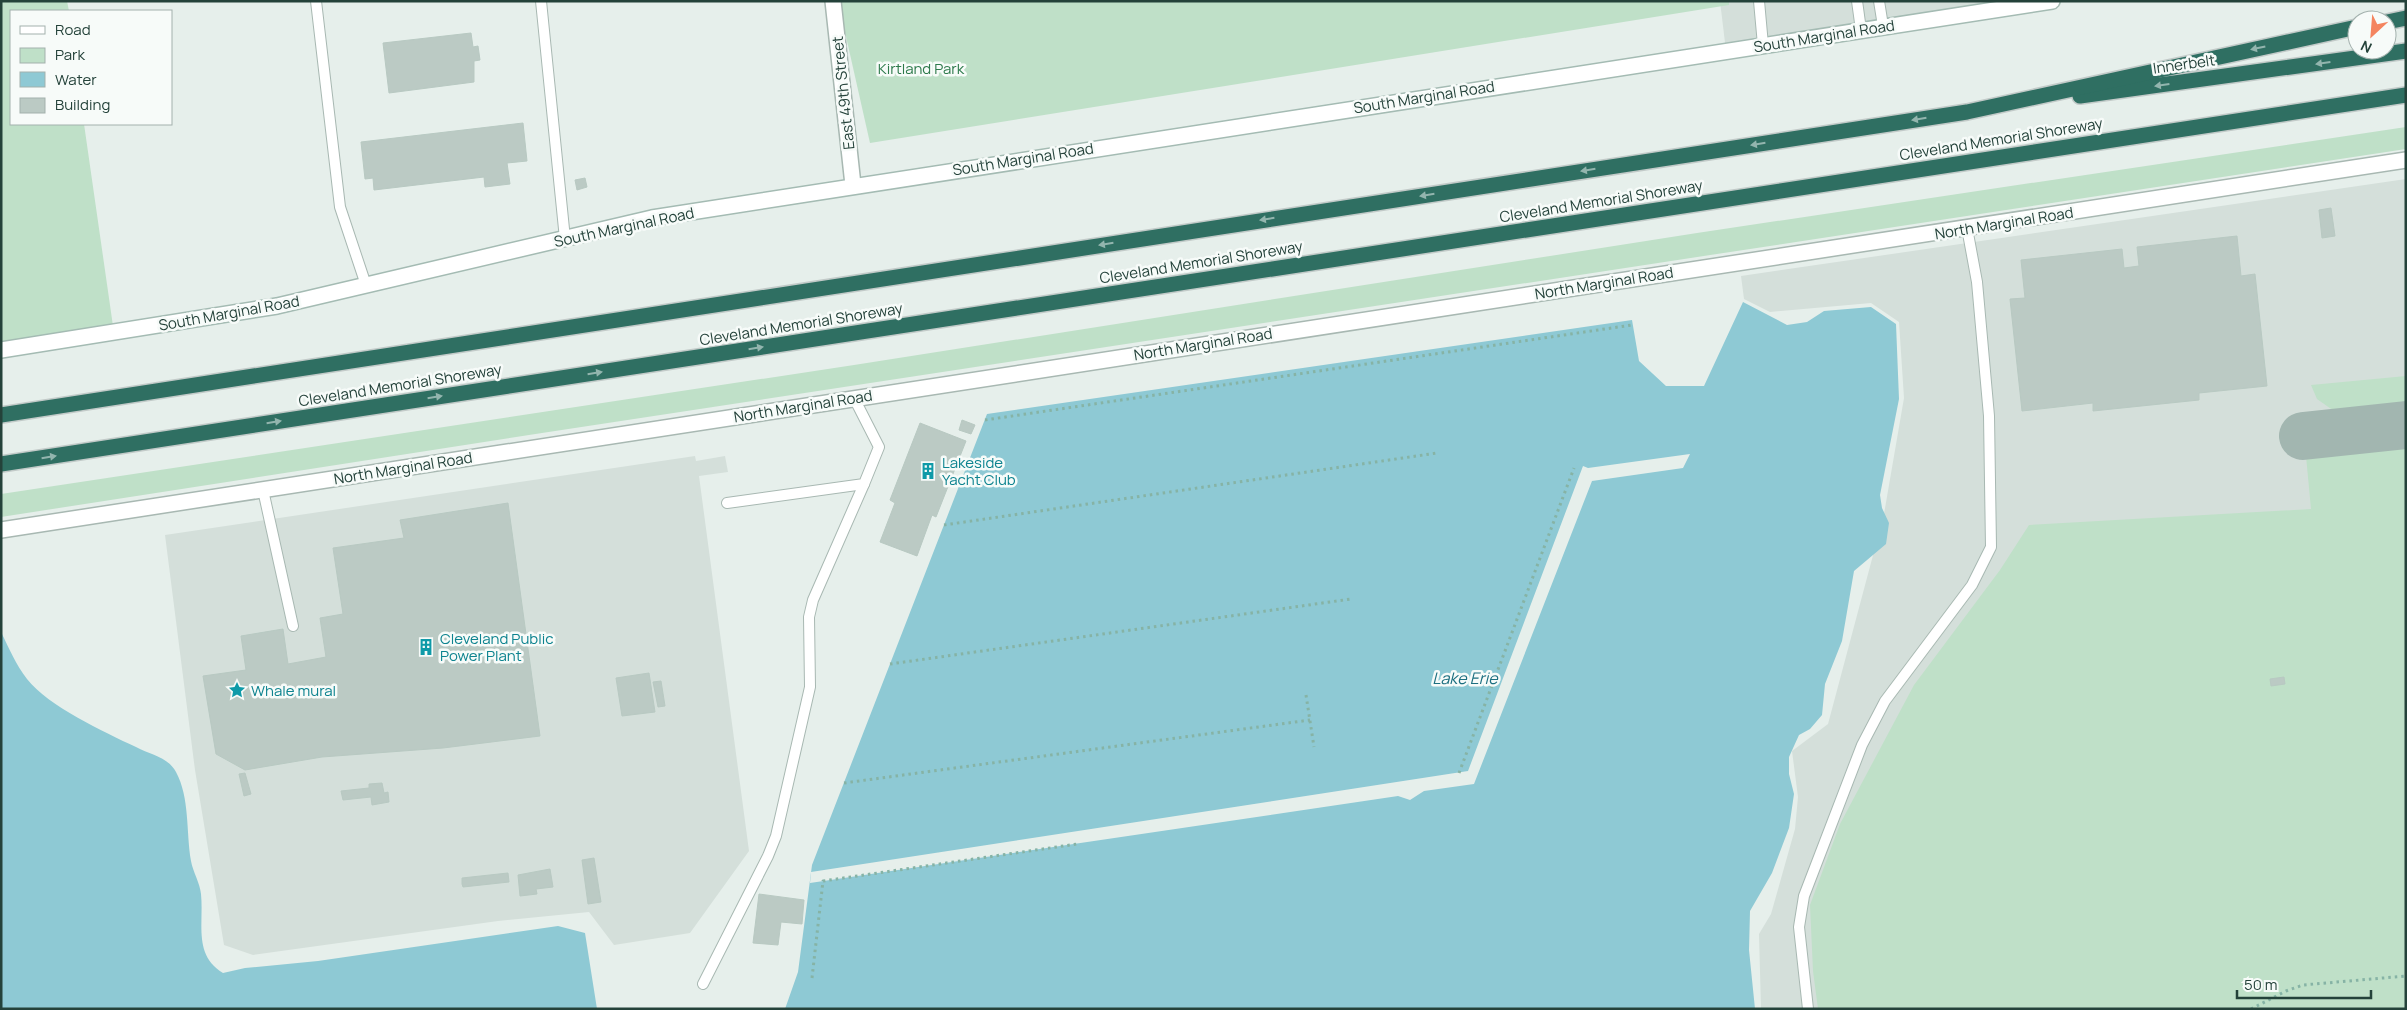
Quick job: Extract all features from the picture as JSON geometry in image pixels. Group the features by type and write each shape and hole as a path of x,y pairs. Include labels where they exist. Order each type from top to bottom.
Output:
{"highway":[{"name":"Cleveland Memorial Shoreway","path":"1,414 1967,112 2347,29"},
{"name":"Innerbelt","path":"1967,112 2406,50"},
{"name":"Cleveland Memorial Shoreway","path":"1,464 2406,95"},
{"path":"1,406 60,406"}],"street":[{"name":"East 49th Street","path":"833,1 852,185"},
{"name":"South Marginal Road","path":"1,350 231,314 366,285 652,218 852,185 2052,1"},
{"name":"North Marginal Road","path":"1,530 2406,160"}],"lane":[{"path":"316,1 340,207 366,285"},
{"path":"541,1 565,239"},
{"path":"1759,1 1763,45"},
{"path":"1857,1 1861,30"},
{"path":"1879,1 1883,26"},
{"path":"1808,1009 1799,927 1804,896 1858,753 1885,701 1972,585 1991,547 1992,510 1989,416 1977,282 1967,228"},
{"path":"703,984 768,856 776,836 810,687 810,617 813,600 879,447 854,398"},
{"path":"727,503 864,484"},
{"path":"264,490 293,626"}],"path":[{"path":"985,420 1632,325"},
{"path":"944,525 1437,453"},
{"path":"1458,773 1574,468"},
{"path":"890,664 1351,599"},
{"path":"1306,696 1314,747"},
{"path":"844,783 1310,720"},
{"path":"812,978 823,881 1077,844"},
{"path":"2251,1009 2286,990 2303,985 2406,976"}],"shaded area":[{"path":"1720,1 2052,1 1726,51"},
{"path":"2406,179 2406,1009 1761,1009 1759,934 1771,914 1795,829 1798,797 1792,751 1828,724 1884,514 1904,398 1899,322 1871,303 1770,312 1744,299 1741,276"},
{"path":"695,456 696,461 725,456 728,472 699,476 749,851 690,933 614,945 589,912 498,921 253,955 224,945 195,770 165,535"}],"green space":[{"path":"1,1 67,1 69,10 10,10 10,125 84,125 114,333 1,350"},
{"name":"Kirtland Park","path":"838,1 1729,1 1729,5 870,143"},
{"path":"2406,127 2406,149 1,517 1,494 854,365 1697,233"},
{"path":"2406,376 2406,412 2344,418 2317,399 2311,385"},
{"path":"2406,447 2406,1009 1818,1009 1813,971 1810,905 1840,824 1914,685 2000,570 2029,525 2311,509 2306,456"}],"water":[{"name":"Lake Erie","path":"1743,302 1787,325 1807,322 1824,311 1871,307 1896,324 1899,399 1880,495 1882,508 1889,523 1886,544 1854,571 1842,641 1825,684 1822,715 1810,729 1799,735 1789,757 1789,774 1794,794 1789,828 1772,873 1750,911 1749,950 1755,1009 785,1009 798,972 812,865 987,414 1632,320 1639,361 1666,386 1704,386"},
{"path":"1,632 23,674 48,699 93,726 164,760 173,767 184,793 186,804 189,850 200,890 202,905 201,927 204,948 207,957 223,973 245,968 318,961 558,926 585,933 597,1009 1,1009"}],"pier":[{"path":"1690,454 1683,468 1592,481 1474,784 1424,791 1410,800 1398,796 810,883 811,872 1468,771 1583,466 1588,468"}],"building":[{"path":"471,33 473,47 478,46 480,60 474,61 474,82 389,93 383,43"},
{"path":"523,123 527,161 507,163 510,184 485,187 484,177 374,190 373,178 365,179 361,142"},
{"path":"585,178 587,187 577,190 575,180"},
{"path":"2331,208 2335,236 2322,238 2319,210"},
{"path":"2237,236 2241,276 2255,274 2267,386 2199,393 2199,400 2093,411 2093,403 2022,411 2010,299 2025,298 2021,260 2122,249 2124,268 2139,266 2137,247"},
{"path":"962,420 975,425 971,434 959,430"},
{"name":"Lakeside Yacht Club","path":"920,423 966,441 936,517 932,515 917,556 880,542 895,503 890,500"},
{"name":"Cleveland Public Power Plant","path":"508,503 540,736 443,748 322,757 245,770 216,754 203,676 246,670 241,636 283,629 288,664 326,657 320,618 343,614 333,548 404,538 400,520"},
{"path":"649,673 655,712 622,716 616,678"},
{"path":"2284,677 2285,684 2271,686 2270,679"},
{"path":"661,681 665,706 658,707 653,682"},
{"path":"245,773 251,794 244,796 239,774"},
{"path":"382,783 384,793 388,792 389,802 372,805 371,797 343,800 341,791 369,788 369,784"},
{"path":"594,858 601,902 588,904 582,860"},
{"path":"550,869 553,887 536,889 537,894 520,896 518,875"},
{"path":"508,873 509,882 463,887 462,884 462,878"},
{"path":"759,894 804,900 802,924 781,922 778,945 753,943"}],"taxiway":[{"path":"2303,436 2406,425"}],"place":[{"name":"Lakeside Yacht Club","path":"928,471"},
{"name":"Cleveland Public Power Plant","path":"426,647"},
{"name":"Whale mural","path":"237,690"}]}
